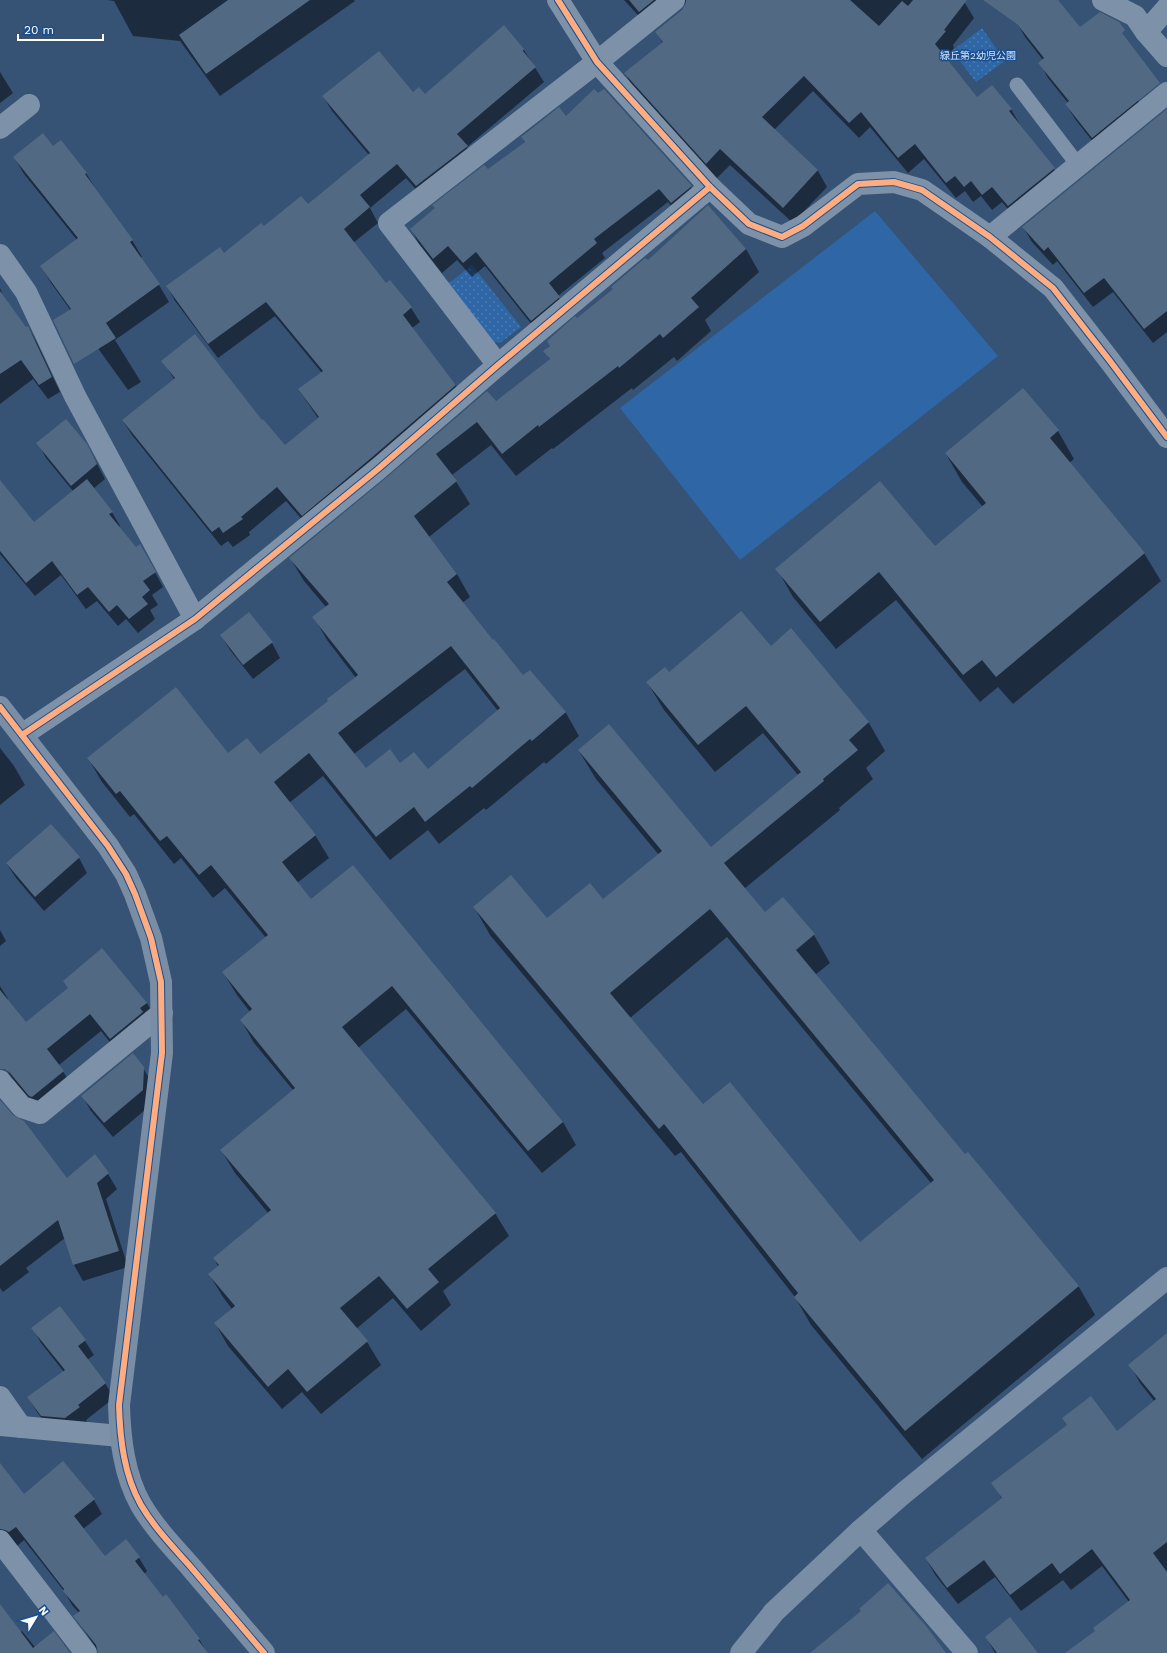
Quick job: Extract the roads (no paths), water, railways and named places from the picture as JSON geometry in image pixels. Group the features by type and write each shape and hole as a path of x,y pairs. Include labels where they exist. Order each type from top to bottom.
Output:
{"street":[{"path":"558,0 597,62 710,187 749,224 782,237 803,226 858,184 894,182 922,190 990,236 1053,288 1167,437"},
{"path":"498,365 390,223 597,62 674,0"},
{"path":"1103,0 1135,16 1146,32 1167,56"},
{"path":"1146,32 1167,8"},
{"path":"990,236 1167,93"},
{"path":"0,128 29,105"},
{"path":"22,735 195,619 378,469 498,365 710,187"},
{"path":"0,254 26,292 75,396 195,619"},
{"path":"0,707 108,846 126,874 151,938 161,982 162,1053 119,1397 120,1436 127,1470 141,1505 159,1530 264,1653"},
{"path":"0,1081 22,1107 40,1113 162,1014"},
{"path":"741,1653 774,1612 861,1530 905,1492 1167,1278"},
{"path":"0,1397 21,1427"},
{"path":"0,1425 120,1436"},
{"path":"861,1530 967,1653"},
{"path":"0,1540 86,1653"}],"lane":[{"path":"1017,85 1078,165"}],"park label":[{"name":"緑丘第2幼児公園","path":"978,55"}]}
